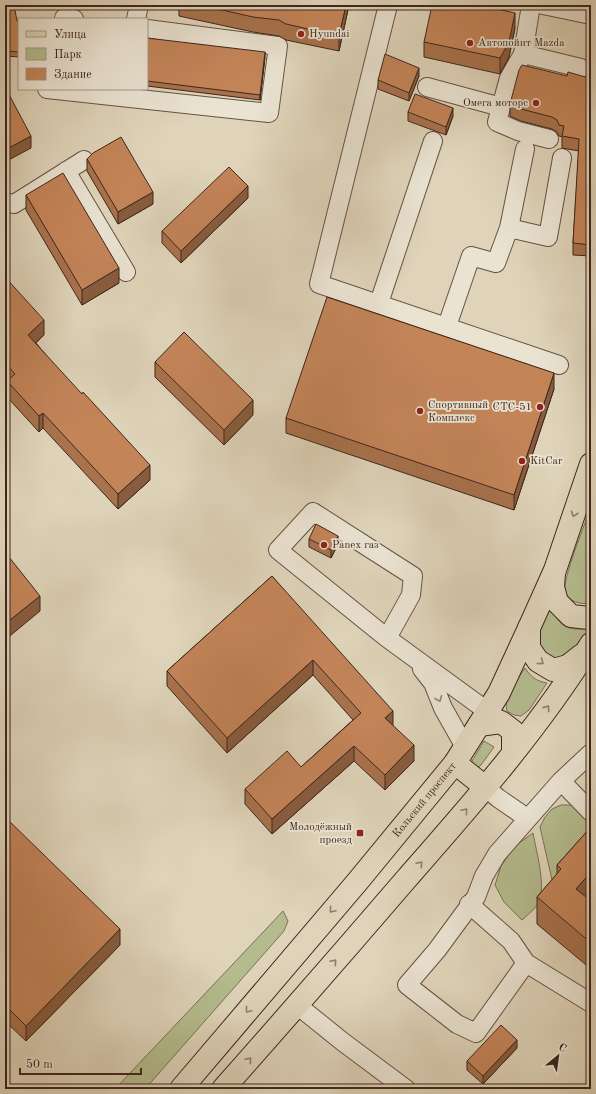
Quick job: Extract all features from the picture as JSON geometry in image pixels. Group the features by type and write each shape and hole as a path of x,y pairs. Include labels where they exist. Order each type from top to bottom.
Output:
{"main road":[{"name":"Кольский проспект","path":"223,1089 440,842 485,787 503,730 499,693 555,570 591,464"},
{"path":"555,570 553,587 557,602 571,616 591,617"},
{"path":"529,628 529,648 538,661 553,670 568,666 589,648"},
{"name":"Кольский проспект","path":"181,1089 358,881 460,755 503,730 589,648"},
{"path":"460,755 485,787"}],"street":[{"path":"136,18 139,5"},
{"path":"388,5 319,284 559,365"},
{"path":"531,5 523,54 509,78 497,122 518,131 549,139"},
{"path":"543,5 591,16"},
{"path":"56,90 269,113 278,46 148,29"},
{"path":"523,54 581,68"},
{"path":"427,87 501,107"},
{"path":"379,303 433,141"},
{"path":"447,326 471,256 496,263 509,228 525,149"},
{"path":"509,228 548,237 562,158"},
{"path":"5,202 14,204 84,160"},
{"path":"66,171 126,272"},
{"path":"387,638 411,595 413,576 313,512 278,550 387,638 503,730"},
{"path":"410,655 433,683 460,755"},
{"path":"526,963 476,1033 457,1024 407,985 437,950 476,897 484,876 497,854 561,781 591,753"},
{"path":"561,781 591,812"},
{"path":"485,787 527,818"},
{"path":"470,904 511,941 526,963 591,1003"},
{"path":"296,1005 406,1089"}],"green space":[{"path":"591,507 591,603 583,604 575,602 569,598 565,591 565,585 571,563"},
{"path":"551,607 554,614 562,624 576,629 591,628 576,652 563,660 548,658 539,648 535,636"},
{"path":"525,668 534,678 547,683 529,710 521,716 514,715 507,711 507,700"},
{"path":"484,741 494,747 481,765 475,770 469,766"},
{"path":"561,805 574,805 591,815 591,845 553,884 540,827 545,817 552,809"},
{"path":"533,833 540,869 540,897 538,904 522,920 504,902 495,885 501,866 515,846"},
{"path":"283,911 288,921 284,931 145,1089 115,1089"}],"building":[{"path":"5,5 14,5 18,22 18,52 5,51"},
{"path":"200,5 346,5 339,36 286,24 279,20 253,17"},
{"name":"Автопойнт Mazda","path":"432,5 479,5 515,13 509,42 500,58 424,42"},
{"path":"148,38 265,52 260,95 148,81"},
{"path":"385,54 419,68 409,93 378,80"},
{"path":"591,55 591,245 573,243 579,139 562,136 564,126 559,125 557,120 552,117 521,109 510,104 519,70 522,65 567,76 568,72 589,78"},
{"path":"5,87 31,136 5,150"},
{"path":"415,94 453,108 446,127 408,112"},
{"path":"121,137 153,192 118,212 87,159 93,153"},
{"path":"229,167 248,186 181,251 162,231"},
{"path":"63,173 119,268 82,290 26,195"},
{"path":"5,277 44,320 28,335 150,465 118,494 43,413 39,416 7,381 15,374 5,363"},
{"name":"Спортивный Комплекс","path":"327,297 554,373 514,495 286,418"},
{"path":"184,332 253,400 224,430 155,362"},
{"path":"316,524 338,536 331,550 309,539"},
{"path":"5,552 40,596 5,624"},
{"path":"272,576 393,711 385,718 414,745 385,775 354,746 272,819 245,789 287,751 301,767 361,713 313,660 227,738 167,671"},
{"path":"5,817 120,929 26,1026 5,1005"},
{"path":"591,827 591,872 576,889 591,901 591,943 537,897 561,869 557,865"},
{"path":"501,1025 517,1040 483,1076 467,1061"}],"place":[{"name":"Hyundai","path":"301,34"},
{"name":"Автопойнт Mazda","path":"470,43"},
{"name":"Омега моторс","path":"536,103"},
{"name":"СТС-51","path":"540,407"},
{"name":"Спортивный Комплекс","path":"420,411"},
{"name":"KitCar","path":"522,461"},
{"name":"Panex газ","path":"324,545"},
{"name":"Молодёжный проезд","path":"360,833"}]}
